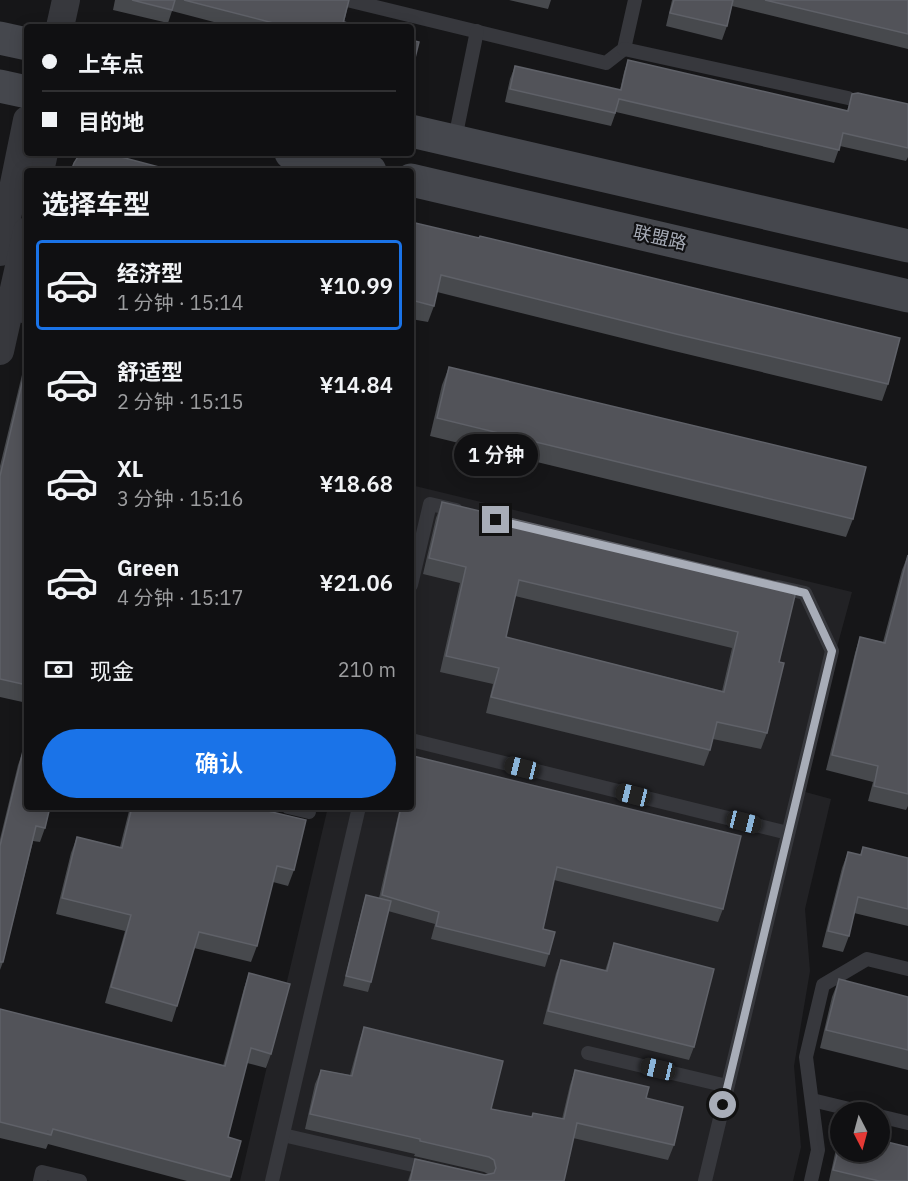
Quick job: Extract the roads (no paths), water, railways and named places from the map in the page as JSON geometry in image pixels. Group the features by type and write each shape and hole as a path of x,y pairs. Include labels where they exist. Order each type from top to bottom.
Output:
{"main road":[{"path":"0,38 24,43"},
{"path":"0,86 24,91"},
{"path":"414,132 908,246"},
{"path":"304,156 357,168"},
{"name":"联盟路","path":"414,181 908,296"}],"street":[{"path":"61,24 66,0"},
{"path":"0,252 24,135"},
{"path":"0,351 12,314 24,248"}],"lane":[{"path":"347,0 606,63 624,50 635,0"},
{"path":"456,141 477,31"},
{"path":"624,50 848,98"},
{"path":"414,572 430,504 464,512"},
{"path":"705,1181 832,651 805,593 760,582"},
{"path":"414,741 788,833"},
{"path":"301,810 309,812"},
{"path":"272,1181 358,810"},
{"path":"811,1181 818,1150 806,1057 823,985 867,959 908,969"},
{"path":"588,1053 728,1086"},
{"path":"812,1100 830,1104"},
{"path":"890,1119 908,1123"},
{"path":"283,1135 447,1173"},
{"path":"40,1181 42,1172 80,1181"}]}
